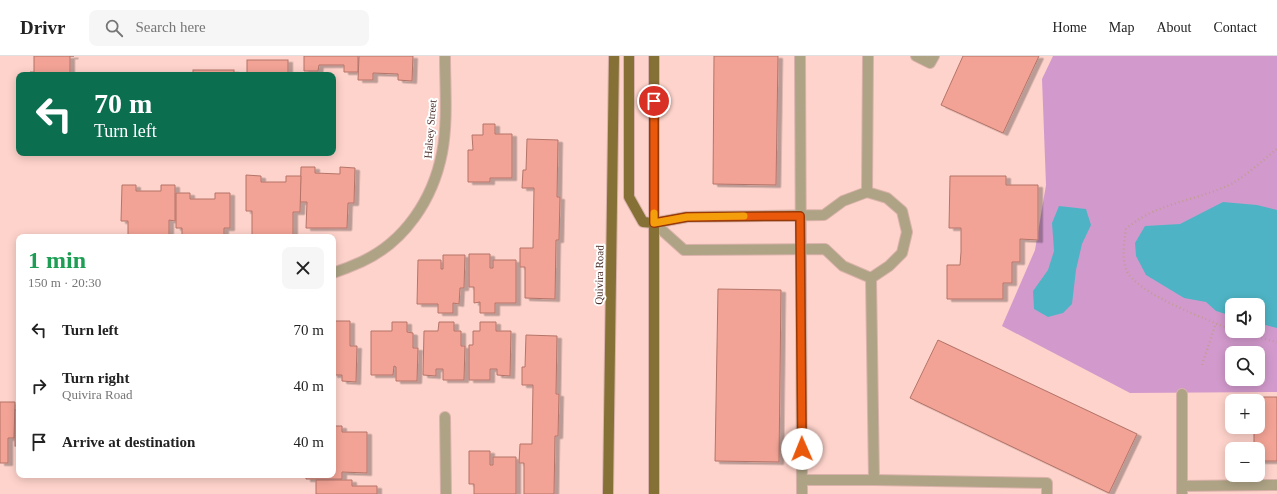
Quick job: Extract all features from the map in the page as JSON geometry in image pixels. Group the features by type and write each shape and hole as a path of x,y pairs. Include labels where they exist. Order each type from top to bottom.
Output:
{"main road":[{"name":"Quivira Road","path":"608,494 614,56"},
{"path":"629,56 629,197 643,222 654,223"},
{"path":"654,56 654,494"}],"street":[{"name":"Halsey Street","path":"336,272 362,262 396,238 417,215 434,184 442,152 445,123 445,56"},
{"path":"800,56 802,494"},
{"path":"868,56 868,192"},
{"path":"916,56 930,63 934,56"},
{"path":"654,223 687,217 824,216 843,201 868,192 887,198 902,211 907,232 902,253 890,266 871,278"},
{"path":"654,223 684,250 825,249 843,266 871,278"},
{"path":"871,278 874,480"},
{"path":"1182,394 1182,490 1277,485"},
{"path":"445,417 446,494"},
{"path":"802,480 1047,483 1047,494"}],"path":[{"path":"1225,328 1180,309 1143,288 1126,270 1123,247 1126,229 1148,212 1189,200 1233,183 1277,149"},
{"path":"1202,365 1216,324"},
{"path":"1261,338 1277,342"}],"shaded area":[{"path":"1053,56 1277,56 1277,392 1130,393 1002,326 1035,250 1046,185 1042,79"}],"water":[{"path":"1223,202 1257,205 1277,210 1277,328 1265,325 1265,298 1225,298 1225,314 1216,311 1206,302 1184,298 1146,275 1136,256 1135,243 1145,226 1180,224"},
{"path":"1059,206 1086,209 1091,225 1082,244 1076,270 1072,304 1063,313 1048,317 1034,309 1033,291 1048,270 1054,251 1052,223"}],"building":[{"path":"34,56 70,56 70,72 34,72"},
{"path":"304,56 358,56 358,72 344,72 344,65 319,65 318,71 304,71"},
{"path":"359,56 413,56 412,81 398,80 398,74 373,73 373,80 358,80"},
{"path":"714,56 778,56 776,185 713,184"},
{"path":"963,56 1039,56 1003,133 941,105"},
{"path":"247,60 288,60 288,72 247,72"},
{"path":"193,70 234,70 234,72 193,72"},
{"path":"483,124 495,124 495,134 512,134 512,178 490,178 490,182 468,182 468,150 473,150 472,135 483,135"},
{"path":"527,139 558,140 557,197 560,197 559,240 556,240 555,299 525,298 525,267 520,267 520,248 533,248 534,188 522,188 523,170 526,170"},
{"path":"301,167 315,167 315,173 340,174 340,167 355,168 354,203 348,203 347,228 306,228 307,202 300,202"},
{"path":"246,175 261,176 261,182 286,182 286,176 301,176 300,212 293,212 293,234 252,234 252,211 246,211"},
{"path":"950,176 1006,176 1006,185 1038,185 1038,240 1020,239 1020,262 1012,262 1012,283 1003,283 1003,299 947,299 947,265 960,265 961,252 961,228 949,228"},
{"path":"122,185 136,185 136,191 161,191 161,185 175,185 175,221 169,220 169,234 128,234 128,221 121,221"},
{"path":"176,193 190,193 190,199 215,199 215,193 230,193 230,228 224,228 224,234 182,234 182,228 176,228"},
{"path":"469,254 490,254 490,268 493,268 493,260 516,260 516,303 495,303 495,313 480,313 480,302 474,303 474,287 469,287"},
{"path":"443,255 465,255 464,288 460,288 459,304 453,303 453,313 438,313 438,304 417,304 418,260 441,260 441,269 443,269"},
{"path":"718,289 781,290 779,462 715,461"},
{"path":"336,321 350,321 350,346 357,346 356,382 342,381 342,375 336,375"},
{"path":"392,322 407,322 407,332 413,333 413,348 418,348 417,381 396,381 396,367 394,366 393,375 371,375 371,331 392,331"},
{"path":"439,322 454,322 454,331 461,331 461,346 465,346 464,380 443,380 443,369 436,369 436,376 423,375 424,331 438,331"},
{"path":"480,322 496,322 496,331 511,331 510,376 497,375 497,369 490,369 490,380 469,380 469,345 473,345 473,331 480,331"},
{"path":"526,335 557,336 556,394 559,394 558,436 555,436 554,494 524,494 524,463 519,463 520,444 532,444 533,385 522,385 522,367 525,367"},
{"path":"938,340 1137,434 1109,493 910,398"},
{"path":"1265,397 1277,397 1277,461 1265,461 1265,442 1254,442 1254,434 1265,434"},
{"path":"0,402 15,402 14,438 8,438 8,463 0,463"},
{"path":"15,410 16,410 16,446"},
{"path":"336,426 342,426 342,432 367,432 367,473 342,472 342,479 306,479 336,478"},
{"path":"469,451 490,451 490,465 493,465 493,457 516,457 516,494 474,494 474,484 469,484"},
{"path":"316,480 352,480 352,486 377,486 377,494 316,494"}],"slow traffic":[{"path":"654,213 654,223 687,217 744,216"}],"route":[{"path":"654,101 654,223 687,217 800,216 802,449"}]}
